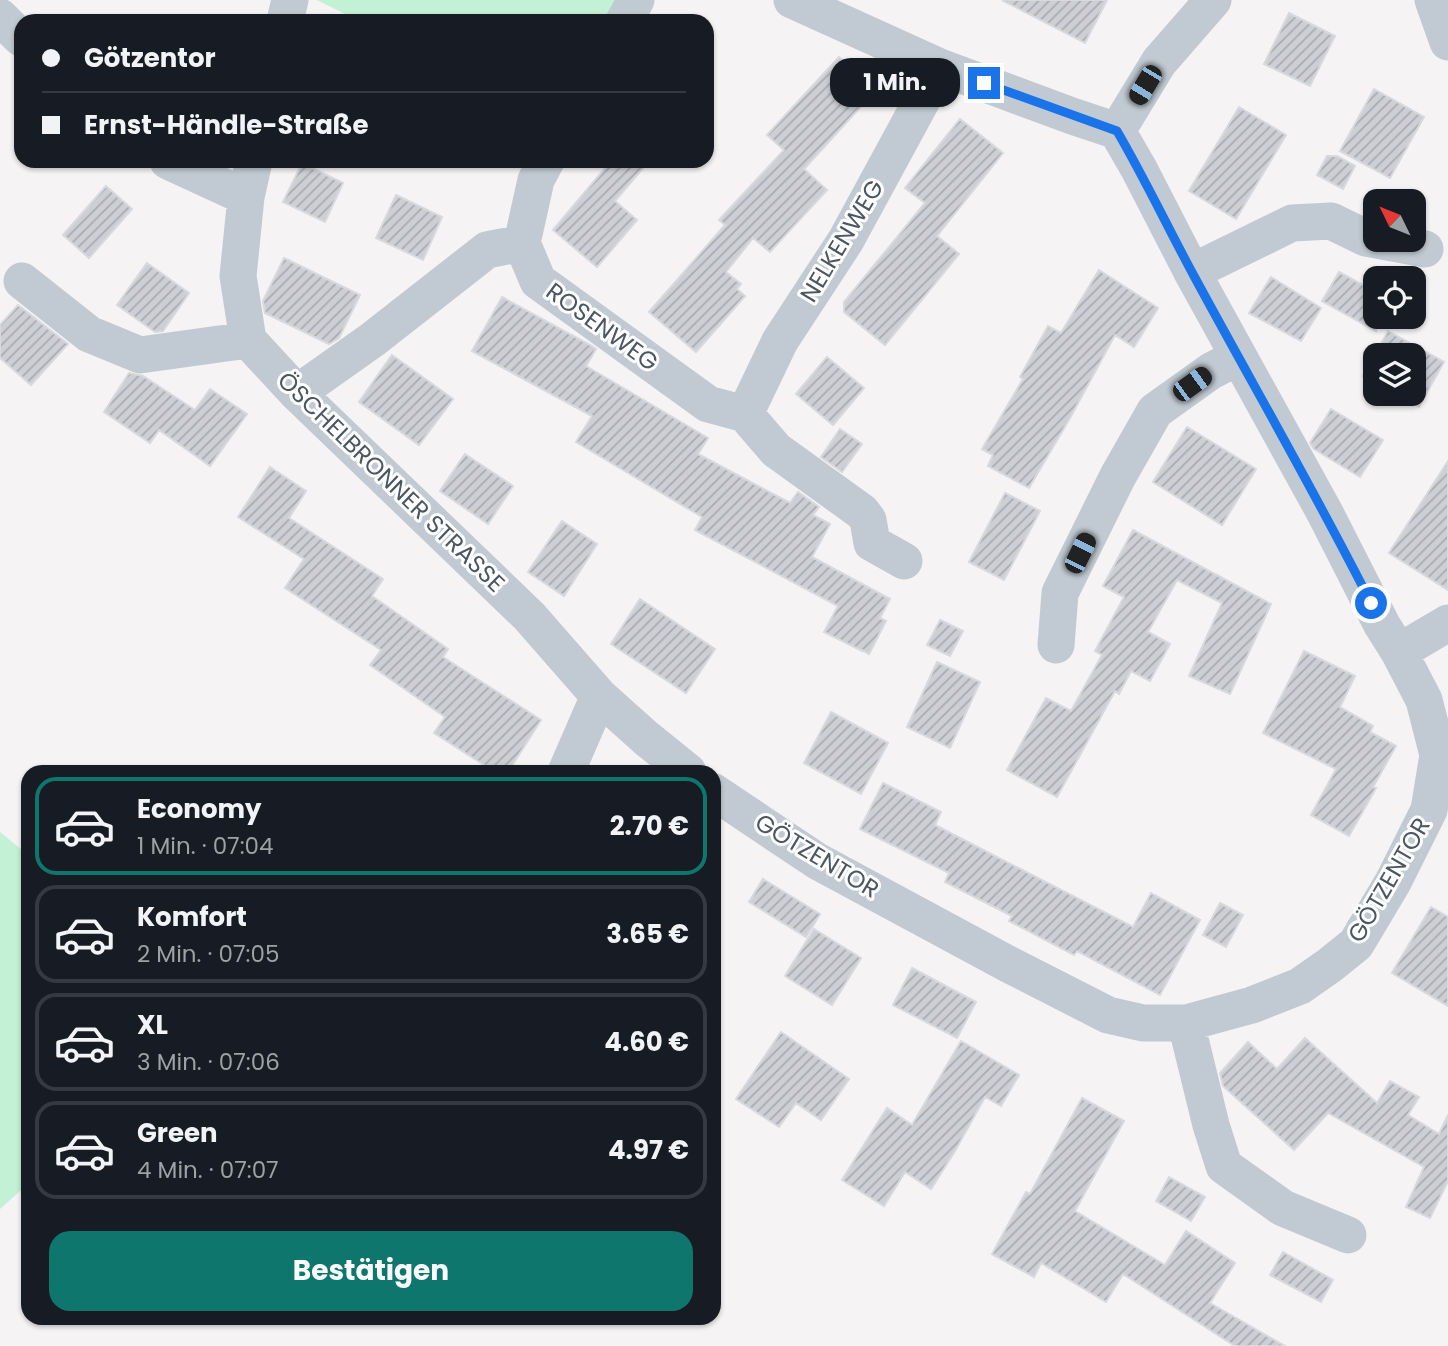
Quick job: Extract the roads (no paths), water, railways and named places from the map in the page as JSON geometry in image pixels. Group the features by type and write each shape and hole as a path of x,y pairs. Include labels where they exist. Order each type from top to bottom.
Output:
{"street":[{"path":"792,0 940,67 1117,131 1159,62 1213,0"},
{"path":"1433,0 1448,42"},
{"path":"0,17 14,31"},
{"name":"NELKENWEG","path":"745,414 780,341 846,240 940,67"},
{"name":"GÖTZENTOR","path":"721,797 817,861 1008,964 1108,1015 1143,1023 1186,1023 1252,1005 1300,986 1356,944 1393,882 1429,810 1438,755 1424,700 1117,131"},
{"path":"183,168 246,197"},
{"path":"22,281 89,334 140,355 248,340 238,276 246,197 252,168"},
{"path":"297,393 372,340 487,250 522,243 536,180 543,168"},
{"path":"1192,272 1292,223 1331,221 1363,237"},
{"name":"ROSENWEG","path":"522,243 538,281 708,404 745,414"},
{"name":"ÖSCHELBRONNER STRASSE","path":"248,340 297,393 529,616 599,696"},
{"path":"1056,645 1060,593 1118,477 1155,411 1211,371 1238,356"},
{"path":"745,414 776,450 862,512 868,520 872,543 904,561"},
{"path":"1399,652 1448,623"},
{"path":"569,765 599,696 679,765"},
{"path":"1186,1023 1224,1166 1283,1208 1348,1234"}]}
